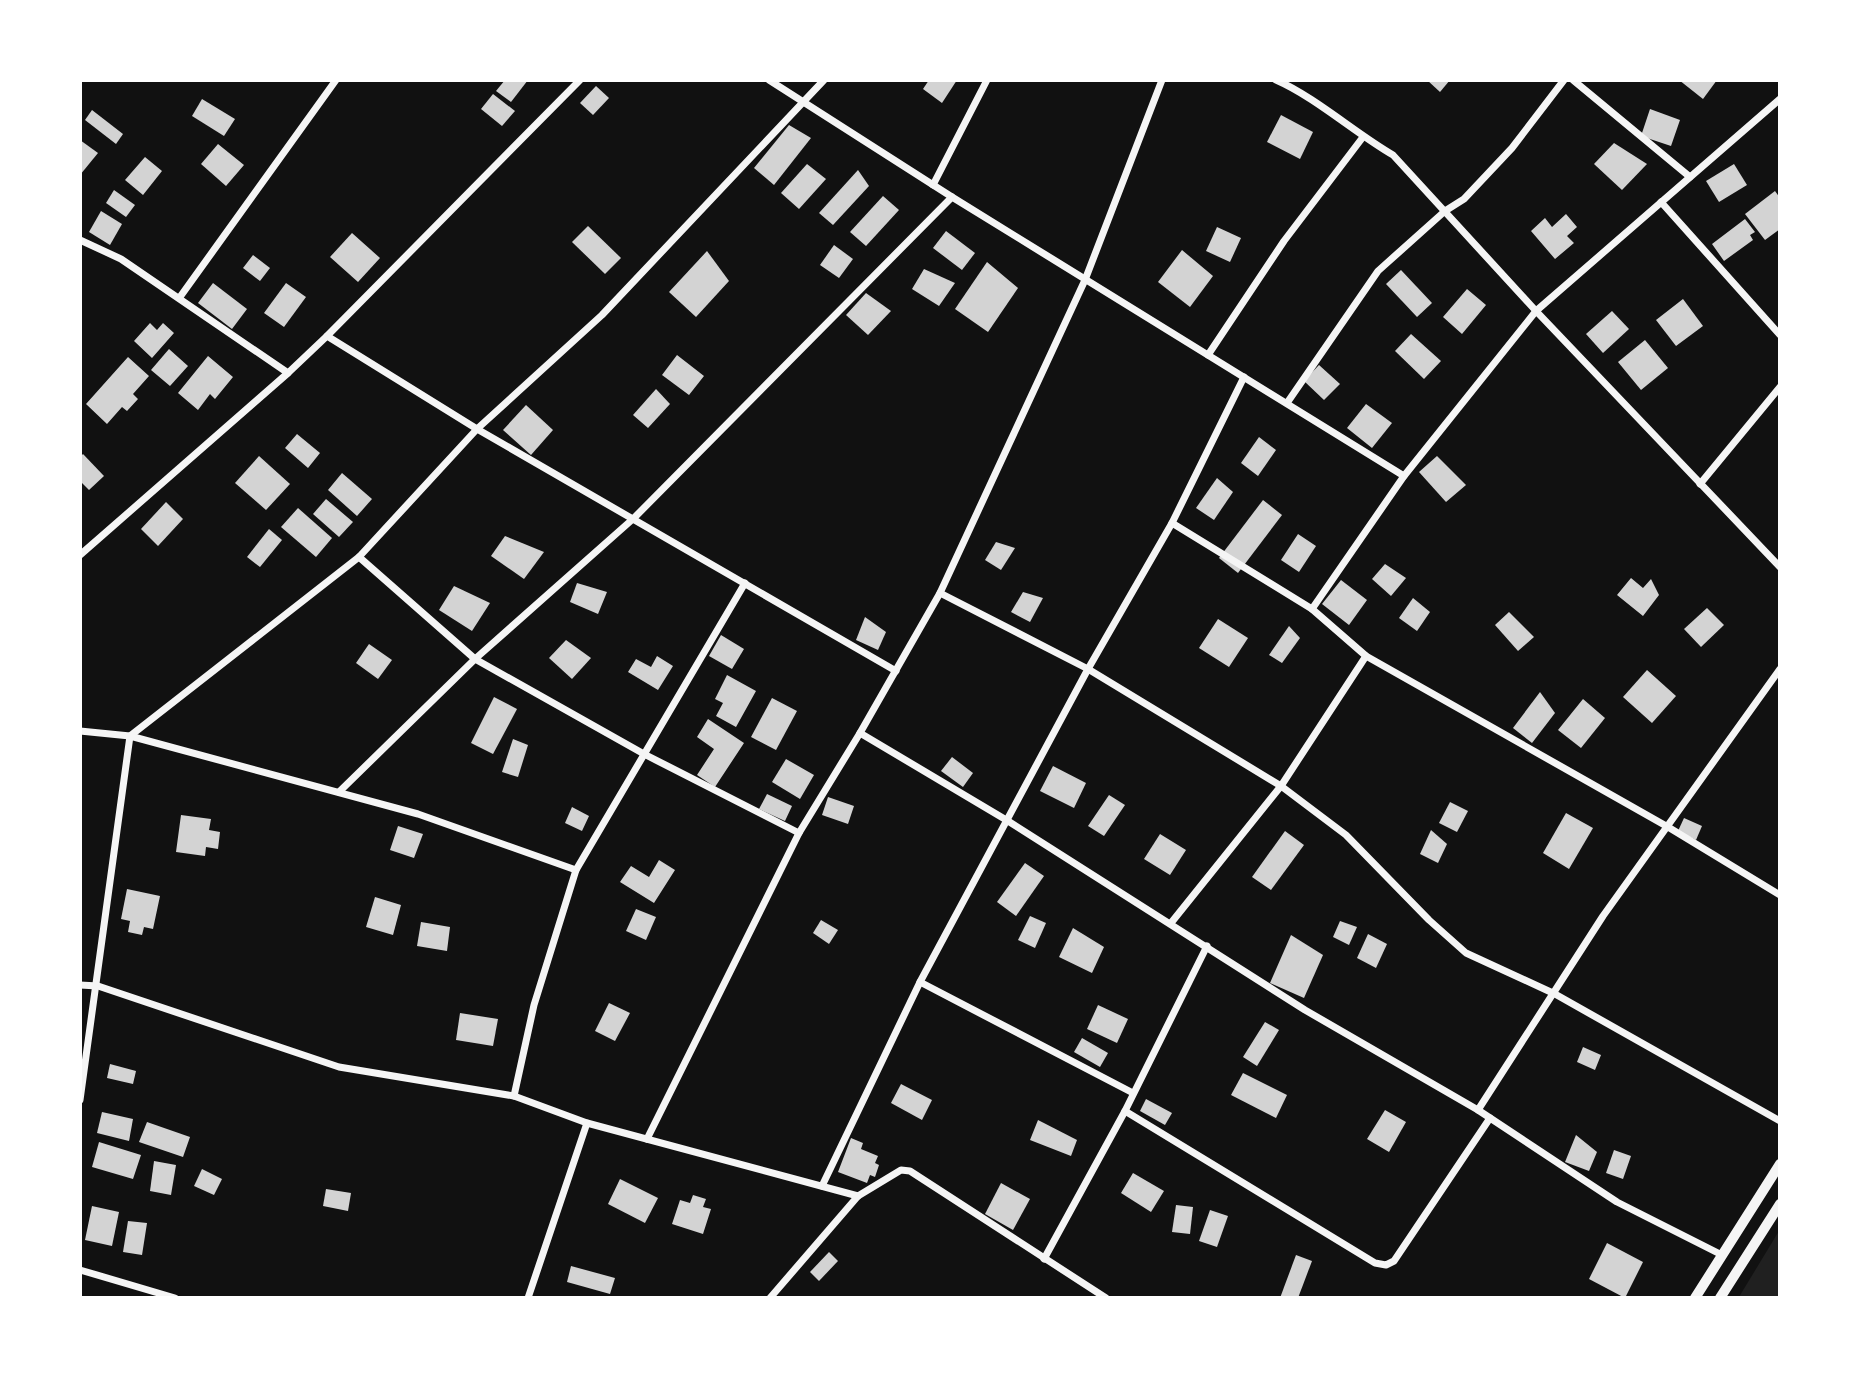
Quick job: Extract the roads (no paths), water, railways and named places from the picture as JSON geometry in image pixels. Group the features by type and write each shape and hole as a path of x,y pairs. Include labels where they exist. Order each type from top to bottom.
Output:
{"street":[{"path":"180,297 336,80"},
{"path":"80,555 327,336 580,80"},
{"path":"769,80 952,197 1404,476"},
{"path":"80,1100 98,986 130,736 359,557 477,429 603,315 824,80"},
{"path":"933,185 987,80"},
{"path":"647,1139 799,833 940,593 1085,279 1162,80"},
{"path":"1276,80 1393,155 1536,311 1780,567"},
{"path":"1287,403 1378,271 1445,211 1464,199 1512,148 1564,80"},
{"path":"1573,80 1690,177"},
{"path":"1312,609 1404,476 1536,311 1780,99"},
{"path":"1208,355 1284,242 1363,137"},
{"path":"339,792 475,659 634,518 952,197"},
{"path":"1661,202 1780,335"},
{"path":"80,240 121,259 288,373"},
{"path":"327,336 477,429 896,671"},
{"path":"822,1186 920,982 1088,670 1171,523 1244,377"},
{"path":"1700,484 1780,387"},
{"path":"1171,523 1312,609 1366,656 1668,827 1780,894"},
{"path":"359,557 475,659 644,754 799,833"},
{"path":"514,1096 534,1005 576,870 745,583"},
{"path":"940,593 1088,670 1281,786 1346,835 1429,920 1466,953 1555,994 1780,1121"},
{"path":"1171,923 1281,786 1366,656"},
{"path":"1478,1110 1603,916 1780,669"},
{"path":"80,731 130,736 418,814 576,870"},
{"path":"860,733 1008,821 1305,1010 1478,1110 1617,1202 1722,1255"},
{"path":"1044,1259 1125,1111 1207,946"},
{"path":"920,982 1133,1093"},
{"path":"80,985 98,986 339,1067 514,1096 587,1123 858,1196"},
{"path":"1125,1111 1375,1263 1386,1265 1394,1261 1490,1118"},
{"path":"528,1297 587,1123"},
{"path":"1695,1297 1780,1164"},
{"path":"770,1297 858,1196 901,1170 910,1171 1106,1297"},
{"path":"1720,1297 1780,1204"},
{"path":"80,1270 175,1297"}]}
